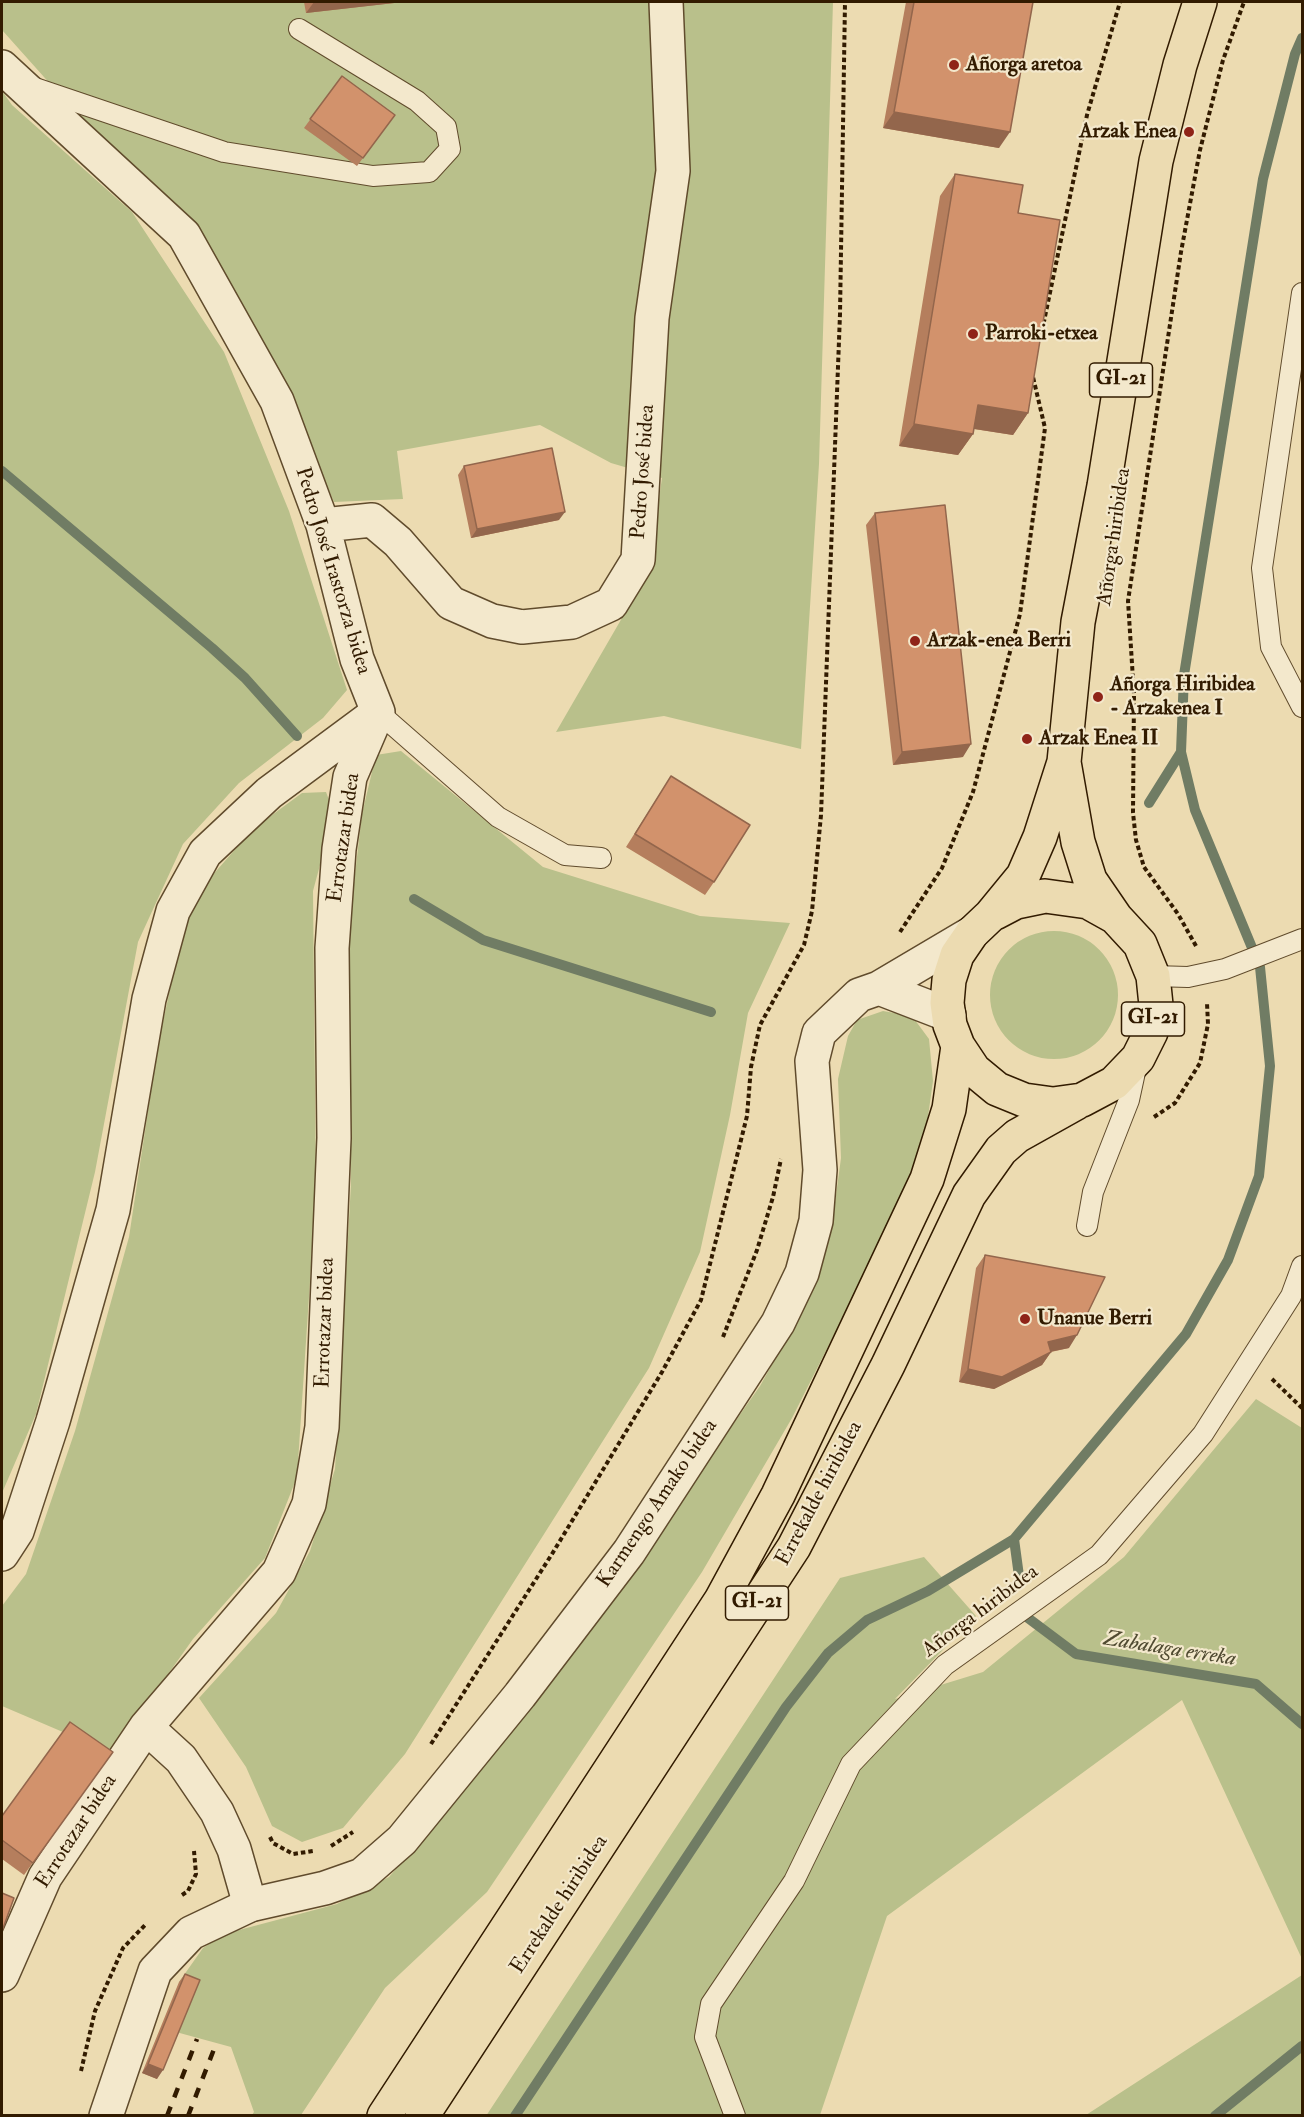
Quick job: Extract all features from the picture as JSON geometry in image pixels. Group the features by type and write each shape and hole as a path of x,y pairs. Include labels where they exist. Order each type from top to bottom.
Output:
{"main road":[{"name":"GI-21","path":"981,924 1017,902 1045,896 1088,902 1116,918 1140,944 1154,976 1156,1005 1151,1032 1138,1058 1114,1083 1082,1100 1053,1104 1024,1100 997,1089 974,1070 953,1031 949,980 957,955 981,924 1023,876 1040,837 1064,762 1078,622 1104,486 1156,161 1180,65 1200,2"},
{"path":"1064,762 1078,842 1090,880 1116,918"},
{"name":"Errekalde hiribidea","path":"384,2115 721,1600 778,1495 927,1179 949,1109 953,1031"},
{"name":"Errekalde hiribidea","path":"422,2115 794,1546 888,1365 969,1195 1001,1150 1017,1136 1082,1100"}],"street":[{"name":"Pedro José bidea","path":"322,525 372,520 398,542 451,603 492,621 522,627 572,622 611,604 638,560 652,318 673,171 666,2"},
{"name":"Pedro José Irastorza bidea","path":"10,75 184,235 277,401 322,525 357,658 378,712"},
{"name":"Errotazar bidea","path":"2,1554 16,1531 53,1421 113,1210 149,999 173,911 205,853 269,794 378,712"},
{"name":"Errotazar bidea","path":"2,1974 45,1876 146,1727 279,1572 309,1504 322,1427 334,1138 332,948 339,849 350,777 378,712"},
{"name":"Karmengo Amako bidea","path":"250,1905 325,1888 362,1875 402,1840 520,1695 629,1552 778,1323 802,1273 817,1211 820,1170 812,1061 819,1033 859,995 879,988 981,924"},
{"path":"879,988 953,1031"},
{"path":"106,2115 154,1971 191,1933 250,1905 234,1849 217,1812 181,1759 146,1727"}],"lane":[{"path":"10,75 224,152 373,176 429,172 450,149 446,127 417,101 299,29"},
{"path":"1302,293 1262,568 1271,648 1302,707"},
{"path":"378,712 498,817 565,855 601,858"},
{"path":"1154,976 1188,977 1225,969 1302,939"},
{"path":"1087,1226 1093,1192 1129,1100 1138,1058"},
{"name":"Añorga hiribidea","path":"735,2115 705,2037 711,2004 794,1881 851,1764 945,1665 1099,1555 1203,1434 1291,1296 1302,1266"}],"path":[{"path":"426,1751 558,1544 662,1372 701,1300 747,1116 751,1067 760,1025 804,945 812,911 821,815 840,314 845,2"},
{"name":"Añorga hiribidea","path":"1148,1121 1175,1103 1200,1063 1208,1024 1205,974 1194,940 1144,867 1136,840 1134,695 1128,601 1181,252 1200,150 1223,60 1244,2"},
{"path":"1251,1360 1302,1408"},
{"path":"326,1850 363,1826"},
{"path":"268,1832 273,1843 293,1854 315,1851"}],"green space":[{"path":"2,2 833,2 819,464 801,749 664,716 556,732 648,573 662,478 611,463 540,425 397,451 403,499 334,502 270,353 192,223 69,105 2,30"},
{"path":"2,91 12,105 132,212 224,352 289,511 347,690 323,718 239,783 183,844 138,942 95,1172 36,1414 2,1493"},
{"path":"401,751 543,867 700,916 790,923 748,1013 730,1115 700,1252 649,1368 405,1754 343,1828 302,1842 272,1826 246,1767 199,1698 276,1613 310,1551 335,1469 351,1184 347,943 362,814 376,755"},
{"path":"326,792 334,813 313,891 316,1191 297,1477 265,1558 193,1639 112,1753 2,1706 2,1606 26,1574 75,1431 129,1237 158,1045 185,920 210,878 253,829 302,793"},
{"path":"1054,931 1079,936 1099,950 1113,970 1118,995 1113,1020 1099,1040 1079,1054 1054,1059 1029,1054 1009,1040 995,1020 990,995 995,970 1009,950 1029,936"},
{"path":"883,1011 912,1016 929,1039 933,1081 923,1152 889,1226 792,1418 702,1572 487,1892 385,1988 301,2115 252,2115 254,2112 231,2047 176,2032 179,1982 203,1948 224,1934 337,1904 389,1877 430,1829 657,1533 760,1386 812,1293 832,1225 841,1158 838,1079 848,1036 857,1020"},
{"path":"1256,1399 1302,1428 1302,1959 1182,1700 887,1916 820,2115 486,2116 840,1578 924,1557 976,1616 895,1699 983,1672 1124,1557"},
{"path":"1302,1975 1302,2115 1086,2115"}],"building":[{"name":"Añorga aretoa","path":"914,2 1033,2 1010,132 894,112"},
{"path":"342,76 395,115 363,158 310,119"},
{"name":"Parroki-etxea","path":"955,174 1023,185 1018,213 1060,220 1028,413 978,405 973,434 914,424"},
{"path":"552,448 565,512 477,529 464,466"},
{"name":"Arzak-enea Berri","path":"945,505 971,744 902,752 875,513"},
{"path":"671,776 750,825 714,882 635,834"},
{"name":"Unanue Berri","path":"985,1255 1105,1277 1077,1335 1048,1342 1051,1352 1002,1377 968,1369"},
{"path":"70,1722 113,1752 33,1863 2,1840 2,1816"},
{"path":"2,1893 14,1898 2,1931"},
{"path":"185,1974 200,1980 163,2070 148,2064"}],"waterway":[{"path":"515,2116 786,1707 828,1653 867,1620 928,1591 1014,1539 1186,1334 1228,1260 1259,1176 1270,1066 1260,967 1195,810 1181,752 1184,675 1263,179 1295,54 1302,38"},
{"path":"2,471 212,648 245,678 297,736"},
{"path":"1149,803 1181,752"},
{"path":"414,899 483,940 711,1012"},
{"name":"Zabalaga erreka","path":"1014,1539 1019,1576"},
{"name":"Zabalaga erreka","path":"1028,1618 1076,1654 1256,1684 1302,1724"},
{"name":"Zabalaga erreka","path":"1215,2116 1302,2046"}],"railway":[{"path":"167,2116 197,2039"},
{"path":"188,2116 216,2044"}],"place":[{"name":"Añorga aretoa","path":"954,65"},
{"name":"Arzak Enea","path":"1189,132"},
{"name":"Parroki-etxea","path":"973,334"},
{"name":"Arzak-enea Berri","path":"915,641"},
{"name":"Añorga Hiribidea - Arzakenea I","path":"1098,697"},
{"name":"Arzak Enea II","path":"1027,739"},
{"name":"Unanue Berri","path":"1025,1319"}]}
